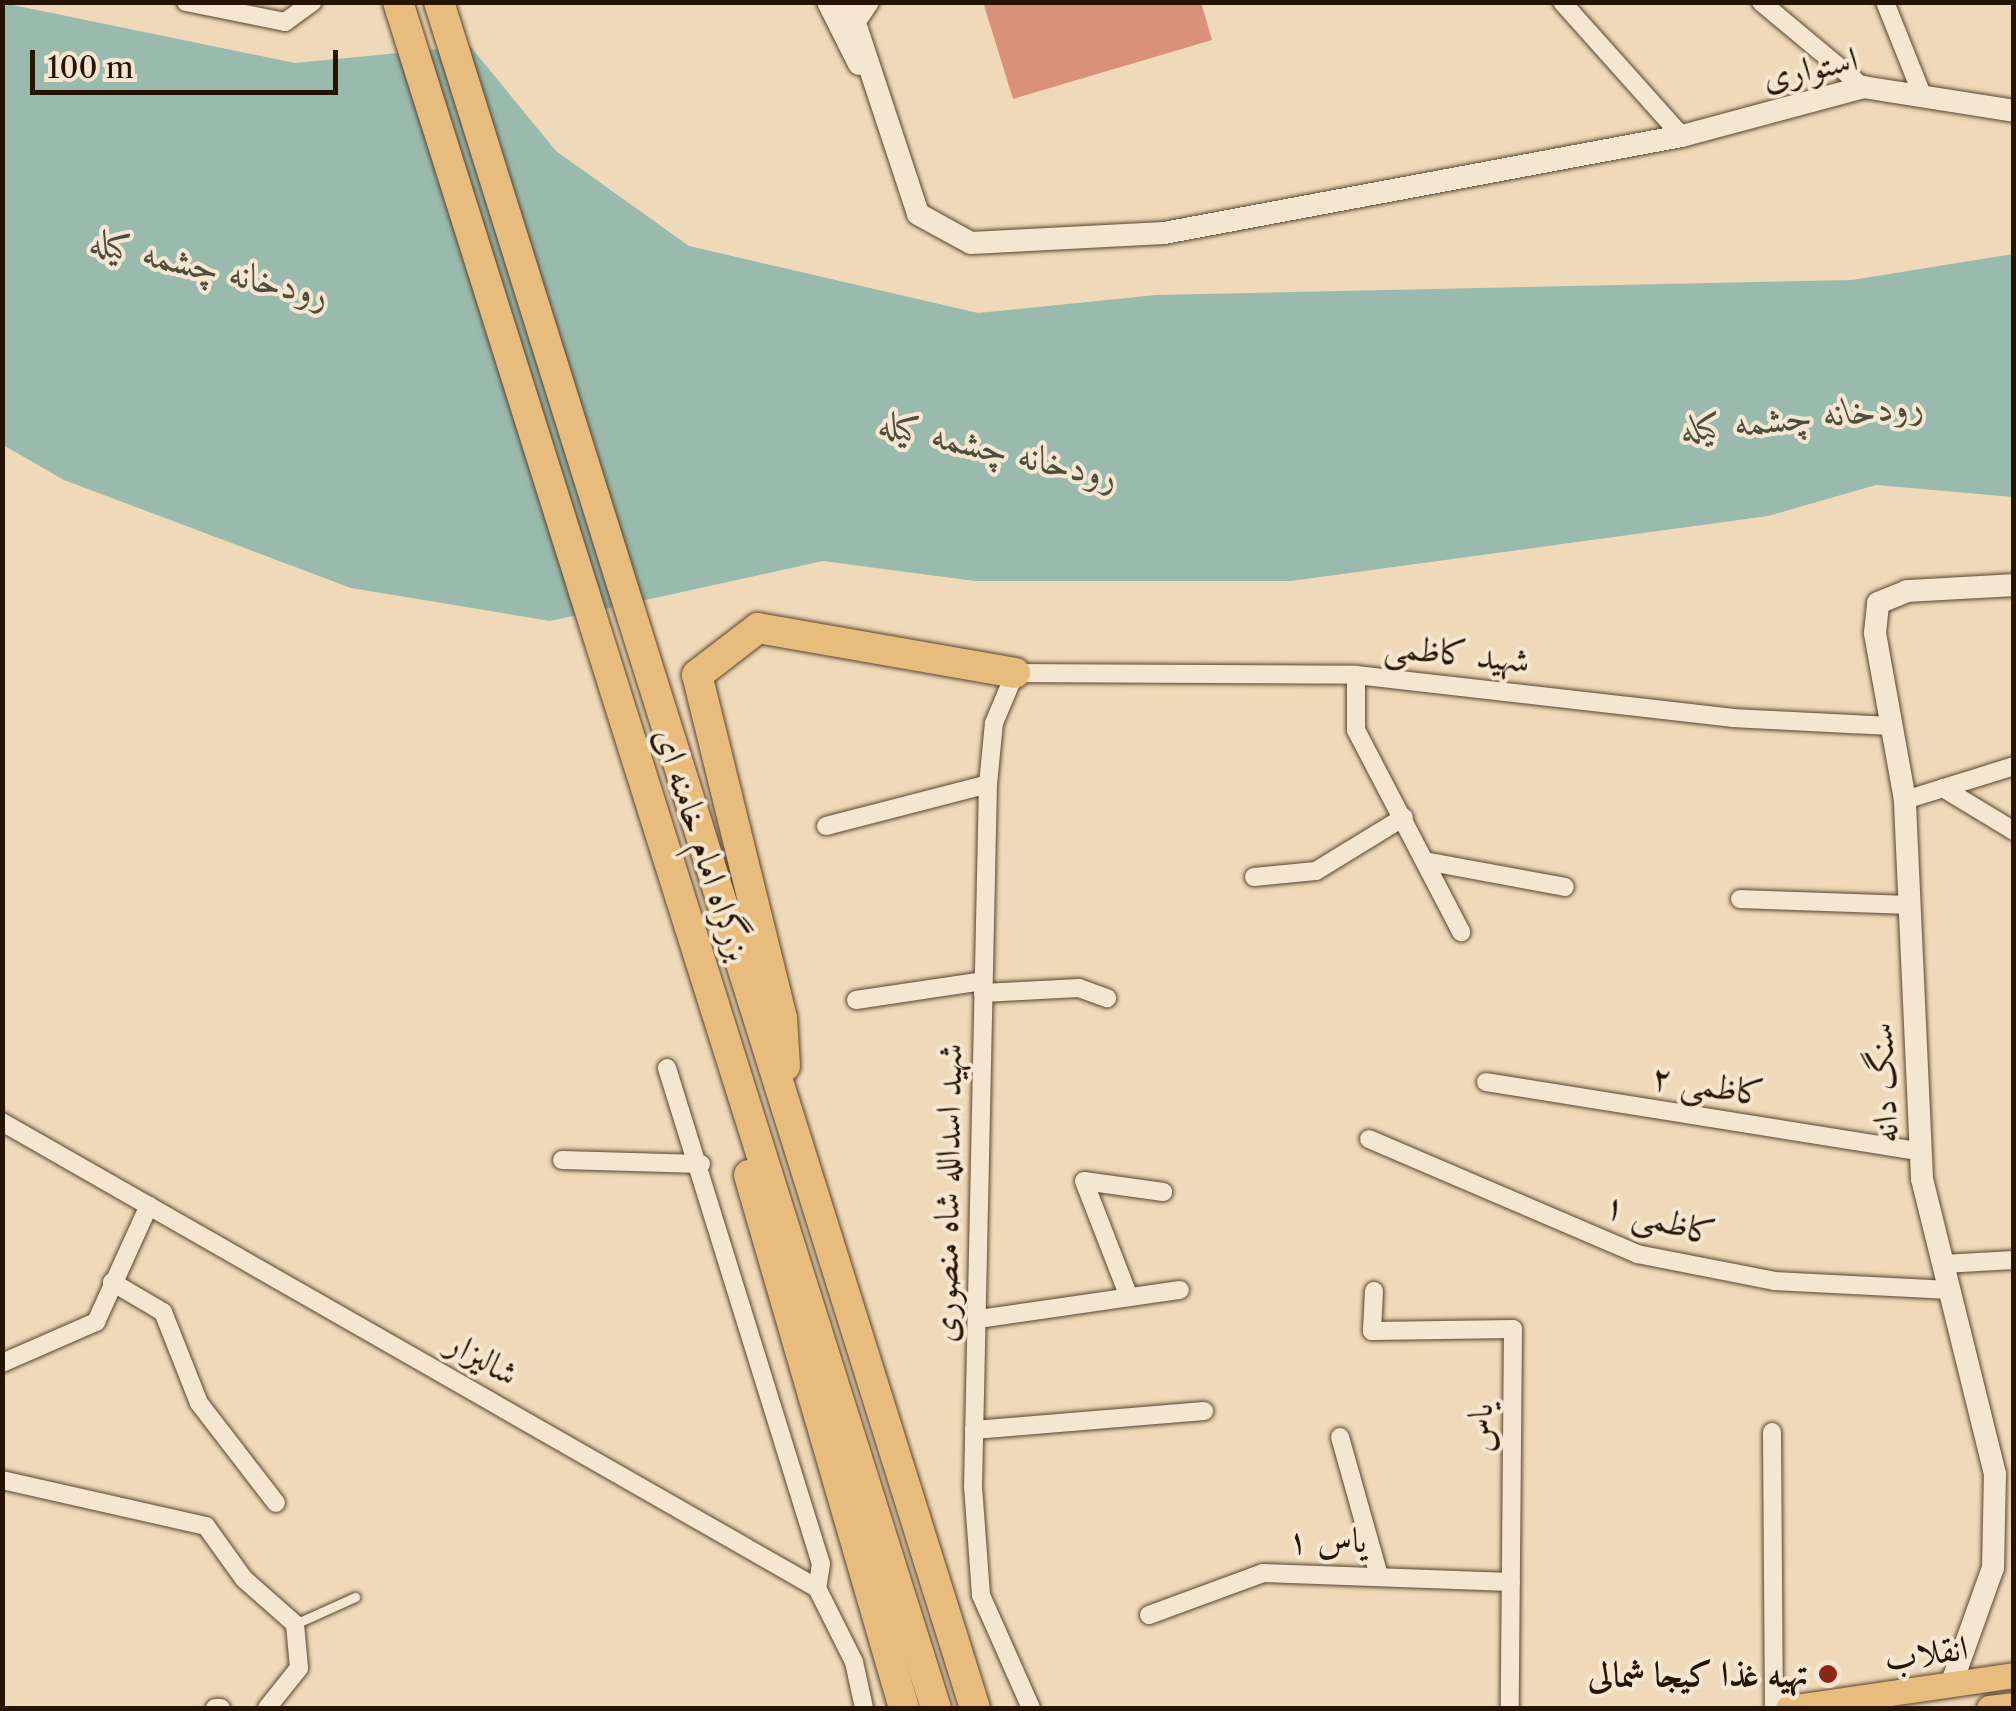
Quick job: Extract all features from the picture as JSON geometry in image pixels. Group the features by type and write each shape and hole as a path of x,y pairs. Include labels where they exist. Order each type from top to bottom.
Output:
{"highway":[{"name":"بزرگراه امام خامنه ای","path":"398,2 936,1708"},
{"name":"بزرگراه امام خامنه ای","path":"439,2 975,1708"},
{"path":"787,1109 782,1018 697,675 758,628 1015,673"},
{"path":"695,944 768,1254 904,1708"}],"main road":[{"name":"انقلاب","path":"1788,1708 1952,1697 2014,1675"},
{"name":"انقلاب","path":"1988,1708 2014,1705"}],"street":[{"path":"186,2 285,22 313,2"},
{"path":"828,2 878,97"},
{"path":"870,2 852,13 878,97"},
{"path":"1562,2 1682,136"},
{"path":"1762,2 1863,87"},
{"path":"1885,2 1921,92"},
{"name":"استواری","path":"878,97 918,214 971,243 1164,233 1682,136 1863,87 1921,92 2014,111"},
{"name":"سنگ دانه","path":"1952,1697 1993,1568 1995,1474 1921,1152 1905,800 1878,603 1906,591 2014,585"},
{"name":"شهید کاظمی","path":"1015,673 1356,675 1732,718 1892,726"},
{"name":"شهید اسدالله شاه منصوری","path":"1015,673 994,723 988,784 974,1430 981,1594 1031,1708"},
{"path":"1356,675 1356,730 1430,862 1461,932"},
{"path":"1905,800 2014,766"},
{"path":"826,826 988,784"},
{"path":"1942,788 2014,831"},
{"path":"1254,877 1316,871 1404,817"},
{"path":"1430,862 1565,887"},
{"path":"1740,899 1910,905"},
{"path":"856,1000 983,987 1079,988 1107,998"},
{"path":"667,1068 701,1164 820,1564 817,1588 854,1662 864,1708"},
{"name":"کاظمی ۲","path":"1486,1082 1921,1152"},
{"name":"شالیزار","path":"2,1122 817,1588"},
{"name":"کاظمی ۱","path":"1369,1140 1637,1254 1774,1281 1950,1290"},
{"path":"562,1160 701,1164"},
{"path":"1130,1297 1084,1180 1163,1192"},
{"path":"2,1362 96,1322 150,1205"},
{"path":"1944,1264 2014,1260"},
{"path":"112,1282 163,1312 200,1403 276,1503"},
{"path":"978,1319 1180,1290"},
{"name":"یاس","path":"1374,1290 1372,1331 1513,1328 1510,1708"},
{"path":"974,1430 1204,1411"},
{"path":"1772,1432 1774,1708"},
{"path":"1340,1437 1378,1572"},
{"path":"2,1480 206,1526 244,1579 295,1624 299,1668 267,1708"},
{"name":"یاس ۱","path":"1149,1615 1263,1573 1378,1572 1511,1582"}],"lane":[{"path":"295,1624 355,1597"}],"water":[{"name":"رودخانه چشمه کیله","path":"3,3 295,63 470,46 556,151 689,246 978,313 1156,295 1852,280 2013,254 2013,497 1876,485 1768,516 1291,581 975,581 823,561 550,621 351,588 64,480 3,445"}],"building":[{"path":"983,2 1201,2 1212,40 1013,99"}],"place":[{"name":"تهیه غذا کیجا شمالی","path":"1828,1674"}]}
